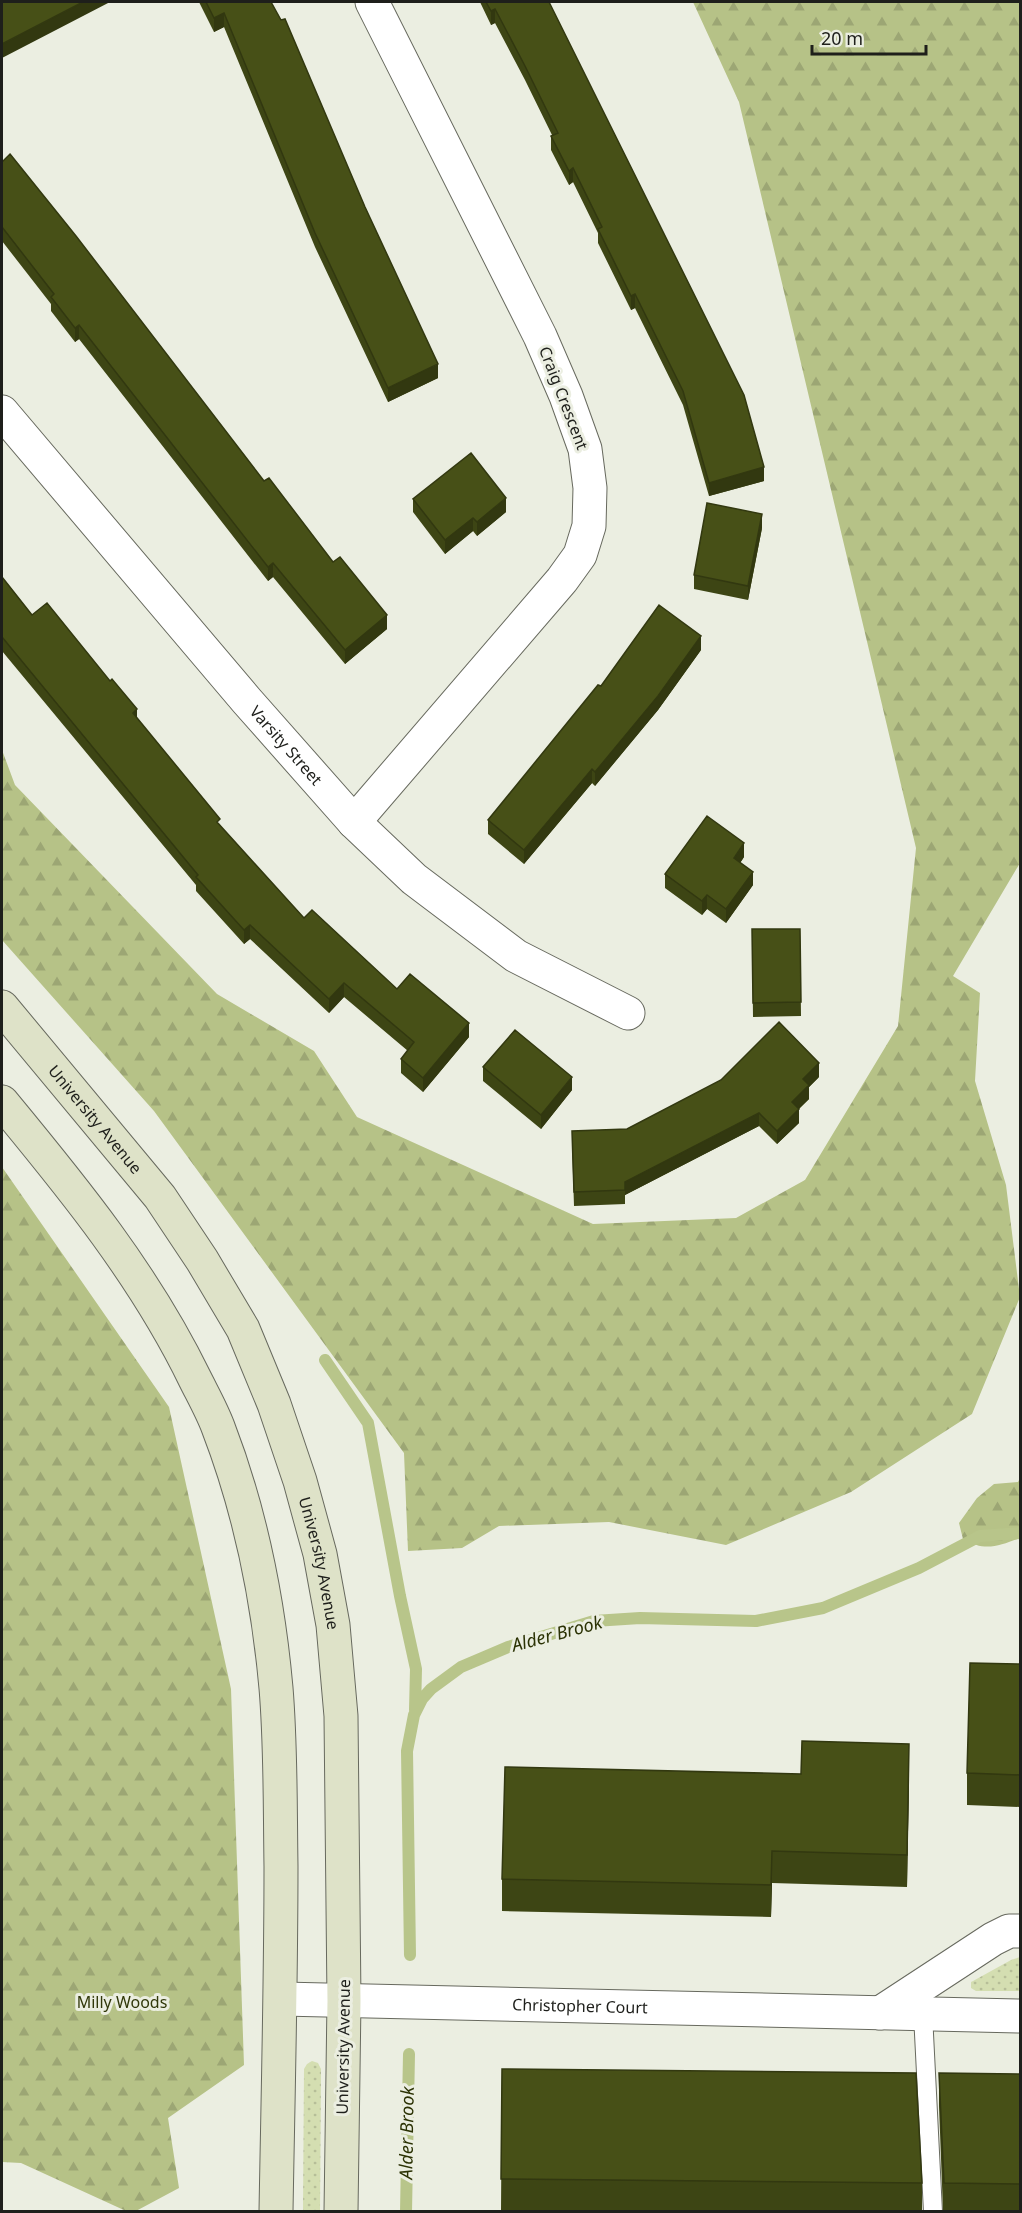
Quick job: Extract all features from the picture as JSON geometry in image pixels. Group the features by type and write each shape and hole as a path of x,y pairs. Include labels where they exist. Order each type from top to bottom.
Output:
{"main road":[{"name":"University Avenue","path":"2,1007 160,1197 202,1260 243,1329 274,1404 300,1481 320,1554 335,1637 342,1716 344,2001 341,2211"},
{"path":"2,1102 83,1201 162,1314 218,1425 254,1547 267,1616 276,1690 280,1788 282,1999 276,2211"}],"street":[{"name":"Craig Crescent","path":"354,822 562,580 580,555 589,526 590,488 585,449 566,396 540,336 372,2"},
{"name":"Varsity Street","path":"2,412 354,822 414,879 516,956 628,1014"},
{"path":"880,2013 993,1939 1009,1932 1020,1931"},
{"name":"Christopher Court","path":"282,1999 1020,2016"}],"lane":[{"path":"923,2014 933,2211"}],"green space":[{"path":"693,2 1020,2 1020,863 953,976 980,993 975,1081 1006,1185 1020,1297 972,1414 851,1492 726,1545 609,1522 499,1526 462,1548 408,1551 404,1453 154,1111 2,940 2,750 15,785 217,994 314,1051 357,1117 593,1224 736,1218 805,1180 898,1026 916,848 739,102"},
{"name":"Milly Woods","path":"2,1167 169,1407 231,1689 244,2065 168,2118 179,2188 136,2211 126,2211 21,2163 2,2162"},
{"path":"1020,1478 1020,1538 985,1547 963,1539 959,1523 977,1498 994,1484 1018,1482"},
{"path":"1020,1957 1020,1991 976,1991 971,1988 971,1982"},
{"path":"312,2061 318,2063 321,2069 320,2211 303,2211 304,2069"}],"building":[{"path":"2,2 83,2 2,44"},
{"path":"206,2 271,2 281,20 285,19 365,207 438,364 388,388 315,233 224,13 214,18"},
{"path":"486,2 549,2 744,395 764,467 709,483 683,391 635,294 631,296 598,229 602,227 573,168 569,171 551,136 558,133 525,66 495,9 491,11"},
{"path":"10,154 76,236 264,481 269,478 333,562 340,557 387,615 345,650 273,563 268,567 79,325 75,328 51,297 54,294 2,227 2,162"},
{"path":"471,453 506,498 477,522 473,518 445,540 413,499"},
{"path":"707,503 762,514 748,586 694,575"},
{"path":"2,577 32,615 47,603 110,681 112,679 137,709 133,713 220,819 217,822 304,918 312,910 397,989 410,974 469,1023 423,1078 401,1059 414,1042 344,983 329,999 250,925 244,930 196,877 198,875 2,637"},
{"path":"659,605 701,636 658,696 595,772 592,769 524,850 488,820 598,685 601,686"},
{"path":"707,816 744,843 734,858 753,872 726,909 707,895 702,901 665,874"},
{"path":"752,929 800,929 801,1002 753,1003"},
{"path":"779,1022 819,1063 803,1079 809,1085 792,1102 799,1109 777,1131 759,1113 625,1182 625,1190 574,1192 572,1131 627,1129 721,1080"},
{"path":"515,1030 572,1077 541,1115 483,1067"},
{"path":"970,1663 1020,1664 1020,1775 967,1773"},
{"path":"802,1741 909,1744 907,1855 772,1851 771,1885 502,1879 505,1767 801,1774"},
{"path":"502,2069 916,2073 922,2183 501,2179"},
{"path":"939,2073 1020,2074 1020,2184 944,2183"}],"waterway":[{"path":"325,1360 368,1423 416,1669 415,1710"},
{"name":"Alder Brook","path":"410,1955 407,1751 414,1715 422,1699 431,1689 461,1667 508,1647 594,1621 640,1618 756,1621 823,1608 919,1568 980,1536 1020,1533"},
{"name":"Alder Brook","path":"406,2212 409,2054"}]}
